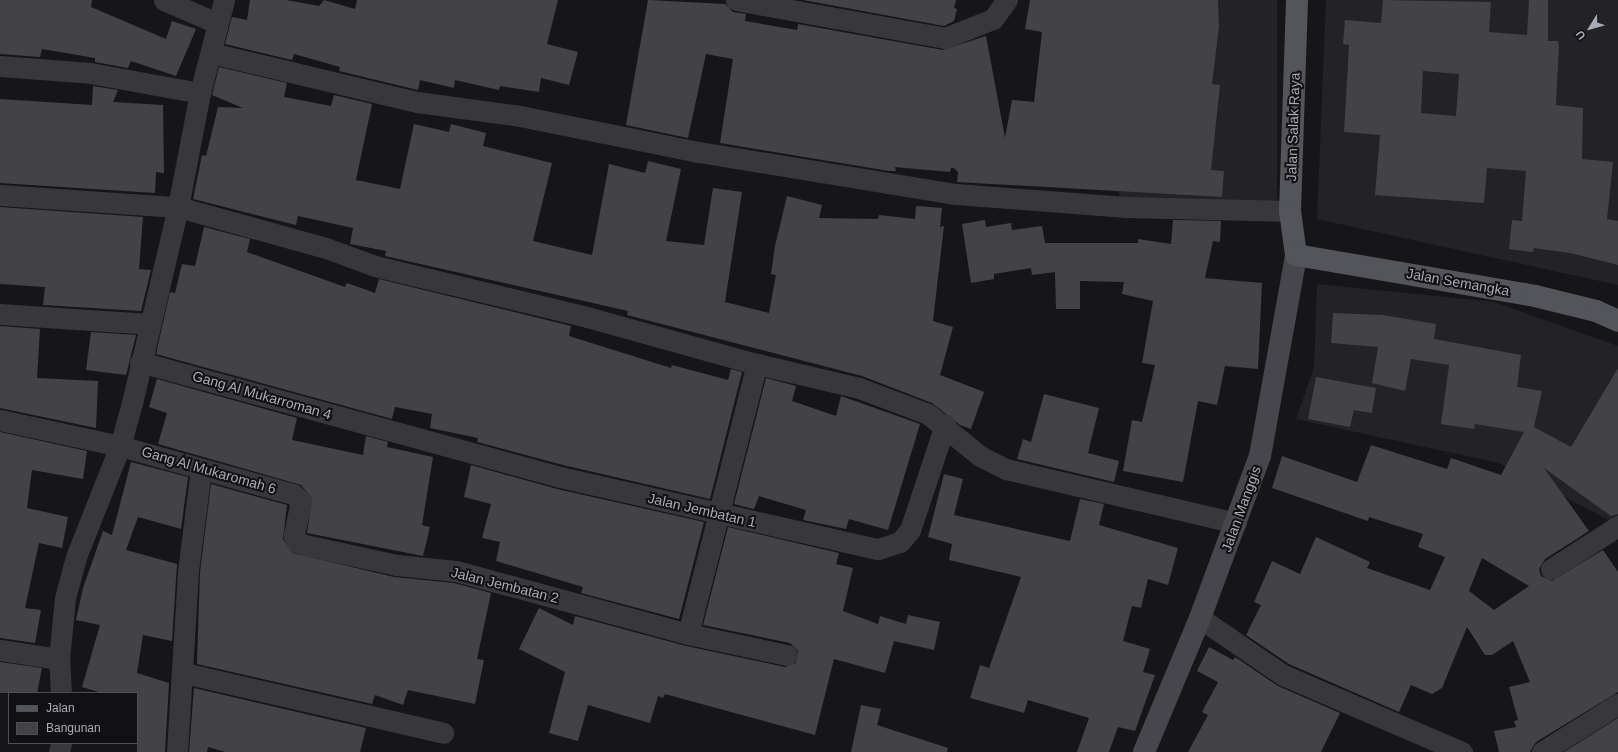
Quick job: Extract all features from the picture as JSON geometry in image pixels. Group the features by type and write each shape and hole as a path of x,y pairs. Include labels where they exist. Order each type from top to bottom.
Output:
{"main road":[{"name":"Jalan Salak Raya","path":"1296,254 1290,211 1297,0"},
{"name":"Jalan Semangka","path":"1296,254 1535,296 1596,312 1618,321"}],"street":[{"path":"164,0 217,23"},
{"path":"61,692 59,659 60,626 76,557 120,446 178,207 200,93 224,0"},
{"path":"736,0 945,38 962,34 992,20 1007,0"},
{"path":"211,53 417,102 520,116 699,152 956,194 1126,208 1290,211"},
{"path":"0,66 90,74 200,93"},
{"path":"0,196 178,207 326,248 375,266 587,317 757,364 873,392 909,404 945,425 980,456 1006,469 1236,523"},
{"name":"Jalan Manggis","path":"1144,752 1200,618 1260,456 1296,254"},
{"path":"0,314 149,324"},
{"name":"Gang Al Mukarroman 4","path":"140,362 383,430"},
{"path":"688,634 757,364"},
{"name":"Gang Al Mukaromah 6","path":"0,420 120,446 297,496"},
{"name":"Jalan Jembatan 1","path":"383,430 718,515 862,546 891,547 900,542 910,530 945,425"},
{"path":"177,752 184,673 188,571 201,468"},
{"name":"Jalan Jembatan 2","path":"297,496 300,501 294,535 297,542 305,545 397,565 456,571 688,634 787,655"},
{"path":"1551,569 1618,526"},
{"path":"1200,618 1283,675 1462,752"},
{"path":"0,650 59,659"},
{"path":"184,673 443,733"},
{"path":"1542,752 1618,704"}],"shaded area":[{"path":"1119,0 1277,0 1277,201 1119,201"},
{"path":"1326,0 1618,0 1618,285 1317,219"},
{"path":"1317,284 1494,302 1618,346 1618,525 1499,463 1296,419 1314,368"}],"building":[{"path":"0,0 92,0 91,7 166,39 172,21 196,29 176,76 131,61 128,68 95,62 95,58 42,49 40,57 0,54"},
{"path":"250,0 286,0 319,6 324,0 355,9 357,0 558,0 547,44 578,52 569,85 541,78 539,92 500,86 499,90 455,80 454,88 420,80 418,90 339,71 340,67 294,54 292,60 225,44 232,17 247,20"},
{"path":"648,0 725,4 733,12 746,14 745,21 797,30 798,24 943,50 986,36 1005,138 1012,100 1034,102 1042,32 1025,29 1030,0 1218,0 1219,27 1212,84 1220,85 1211,170 1224,171 1222,197 957,182 958,172 954,168 951,168 950,172 895,167 896,171 889,171 720,143 733,59 706,54 688,138 626,125"},
{"path":"803,0 956,0 954,8 957,9 954,21 944,26"},
{"path":"1383,0 1491,2 1489,32 1527,35 1529,0 1548,0 1548,41 1558,41 1559,47 1556,105 1583,108 1582,159 1613,162 1607,219 1618,221 1618,265 1570,253 1534,248 1533,252 1509,249 1512,220 1522,221 1526,171 1487,168 1484,203 1375,195 1380,135 1344,132 1349,45 1343,44 1345,20 1381,23","holes":["1423,71 1459,74 1456,116 1421,113"]},
{"path":"219,67 287,83 284,97 331,106 334,95 372,104 356,180 400,189 414,124 449,132 451,124 486,133 483,146 552,163 533,241 592,255 609,164 645,173 648,161 681,169 666,241 704,245 713,188 742,192 725,302 769,313 776,275 771,274 775,246 787,196 822,205 819,218 878,219 879,215 915,219 916,206 942,208 940,227 944,226 933,321 953,327 940,375 984,392 971,429 960,425 932,403 862,376 627,315 628,311 385,256 386,251 350,244 353,228 298,216 296,225 193,199 202,155 206,156 218,107 243,108 212,95"},
{"path":"93,86 118,90 113,102 163,105 164,173 156,172 155,193 0,183 0,99 92,105"},
{"path":"0,207 143,217 139,269 151,270 141,311 43,305 45,287 0,284"},
{"path":"985,220 986,227 1011,223 1012,230 1042,226 1045,243 1138,243 1138,239 1171,244 1173,220 1221,221 1220,242 1213,241 1205,278 1262,283 1258,369 1225,366 1217,405 1198,401 1183,482 1123,471 1132,420 1142,422 1155,365 1142,363 1153,301 1122,294 1124,282 1080,281 1080,309 1056,309 1055,272 1032,275 1031,268 994,274 994,279 971,283 962,224"},
{"path":"204,227 250,239 247,252 345,287 347,283 375,293 379,279 571,326 569,336 671,368 672,365 728,380 731,369 742,372 710,499 563,465 477,442 478,438 430,428 432,414 395,407 392,419 156,354 170,292 175,293 182,264 195,266"},
{"path":"1333,313 1383,315 1436,324 1434,339 1521,355 1517,387 1542,391 1534,427 1571,447 1618,368 1618,514 1611,516 1544,468 1589,531 1545,559 1539,569 1541,576 1552,581 1603,550 1618,572 1618,692 1536,742 1530,752 1499,752 1494,731 1516,727 1514,721 1518,720 1509,687 1530,682 1513,641 1492,655 1485,655 1467,627 1442,688 1432,694 1411,685 1399,712 1289,664 1246,635 1261,605 1254,602 1272,561 1300,574 1316,537 1370,562 1367,568 1430,590 1445,557 1418,547 1423,534 1369,517 1368,521 1272,488 1282,456 1357,482 1371,445 1447,469 1451,458 1501,475 1524,432 1475,424 1474,429 1441,424 1449,365 1411,359 1405,391 1372,383 1378,347 1331,343","holes":["1482,558 1529,586 1494,610 1469,591"]},
{"path":"0,326 40,329 37,378 98,381 96,428 0,408"},
{"path":"91,332 136,335 126,375 86,370"},
{"path":"1316,377 1376,388 1372,413 1354,410 1350,427 1308,419"},
{"path":"766,378 796,386 792,401 836,416 841,396 920,424 888,530 849,519 846,529 803,520 806,510 759,496 754,509 734,504"},
{"path":"157,379 297,418 292,440 363,455 366,436 388,442 387,447 433,457 422,525 430,527 423,556 307,533 312,498 301,485 158,444 167,413 149,407"},
{"path":"1044,394 1099,408 1088,453 1119,461 1114,482 1017,459 1023,439 1031,442"},
{"path":"0,432 87,451 83,479 32,470 27,508 68,517 62,548 39,543 25,608 41,610 35,643 0,638"},
{"path":"131,462 188,477 181,529 138,517 126,550 177,564 172,641 143,635 137,673 169,683 165,752 137,752 138,692 99,692 82,687 100,625 76,620 83,588 103,531 112,535"},
{"path":"471,465 557,489 704,522 679,619 581,593 583,587 496,561 500,542 482,538 491,504 464,497"},
{"path":"944,474 963,479 954,515 1070,541 1080,499 1104,504 1099,525 1178,548 1168,585 1148,579 1141,608 1132,606 1123,641 1150,649 1143,672 1155,675 1135,731 1118,727 1109,752 1077,752 1089,718 1028,700 1024,713 970,698 980,665 989,668 1021,577 949,560 952,544 928,537"},
{"path":"211,484 287,505 283,539 293,553 394,577 454,583 491,593 477,659 484,660 475,704 408,690 403,705 375,695 372,704 197,664 200,572"},
{"path":"728,527 839,553 836,564 853,568 843,611 878,624 880,616 906,624 908,615 940,622 934,650 894,641 885,673 834,659 815,735 665,694 663,698 658,696 650,723 588,705 578,741 549,733 565,672 519,649 539,608 573,625 575,616 686,646 785,667 796,663 798,651 790,643 703,625"},
{"path":"1209,647 1233,660 1235,657 1278,686 1340,713 1321,752 1188,752 1208,715 1202,712 1218,682 1197,671"},
{"path":"0,662 42,668 37,692 0,693"},
{"path":"194,688 366,728 360,752 225,752 208,747 207,752 189,752"},
{"path":"861,705 881,709 877,725 948,748 947,752 851,752"},
{"path":"1618,718 1618,752 1564,752"}]}
